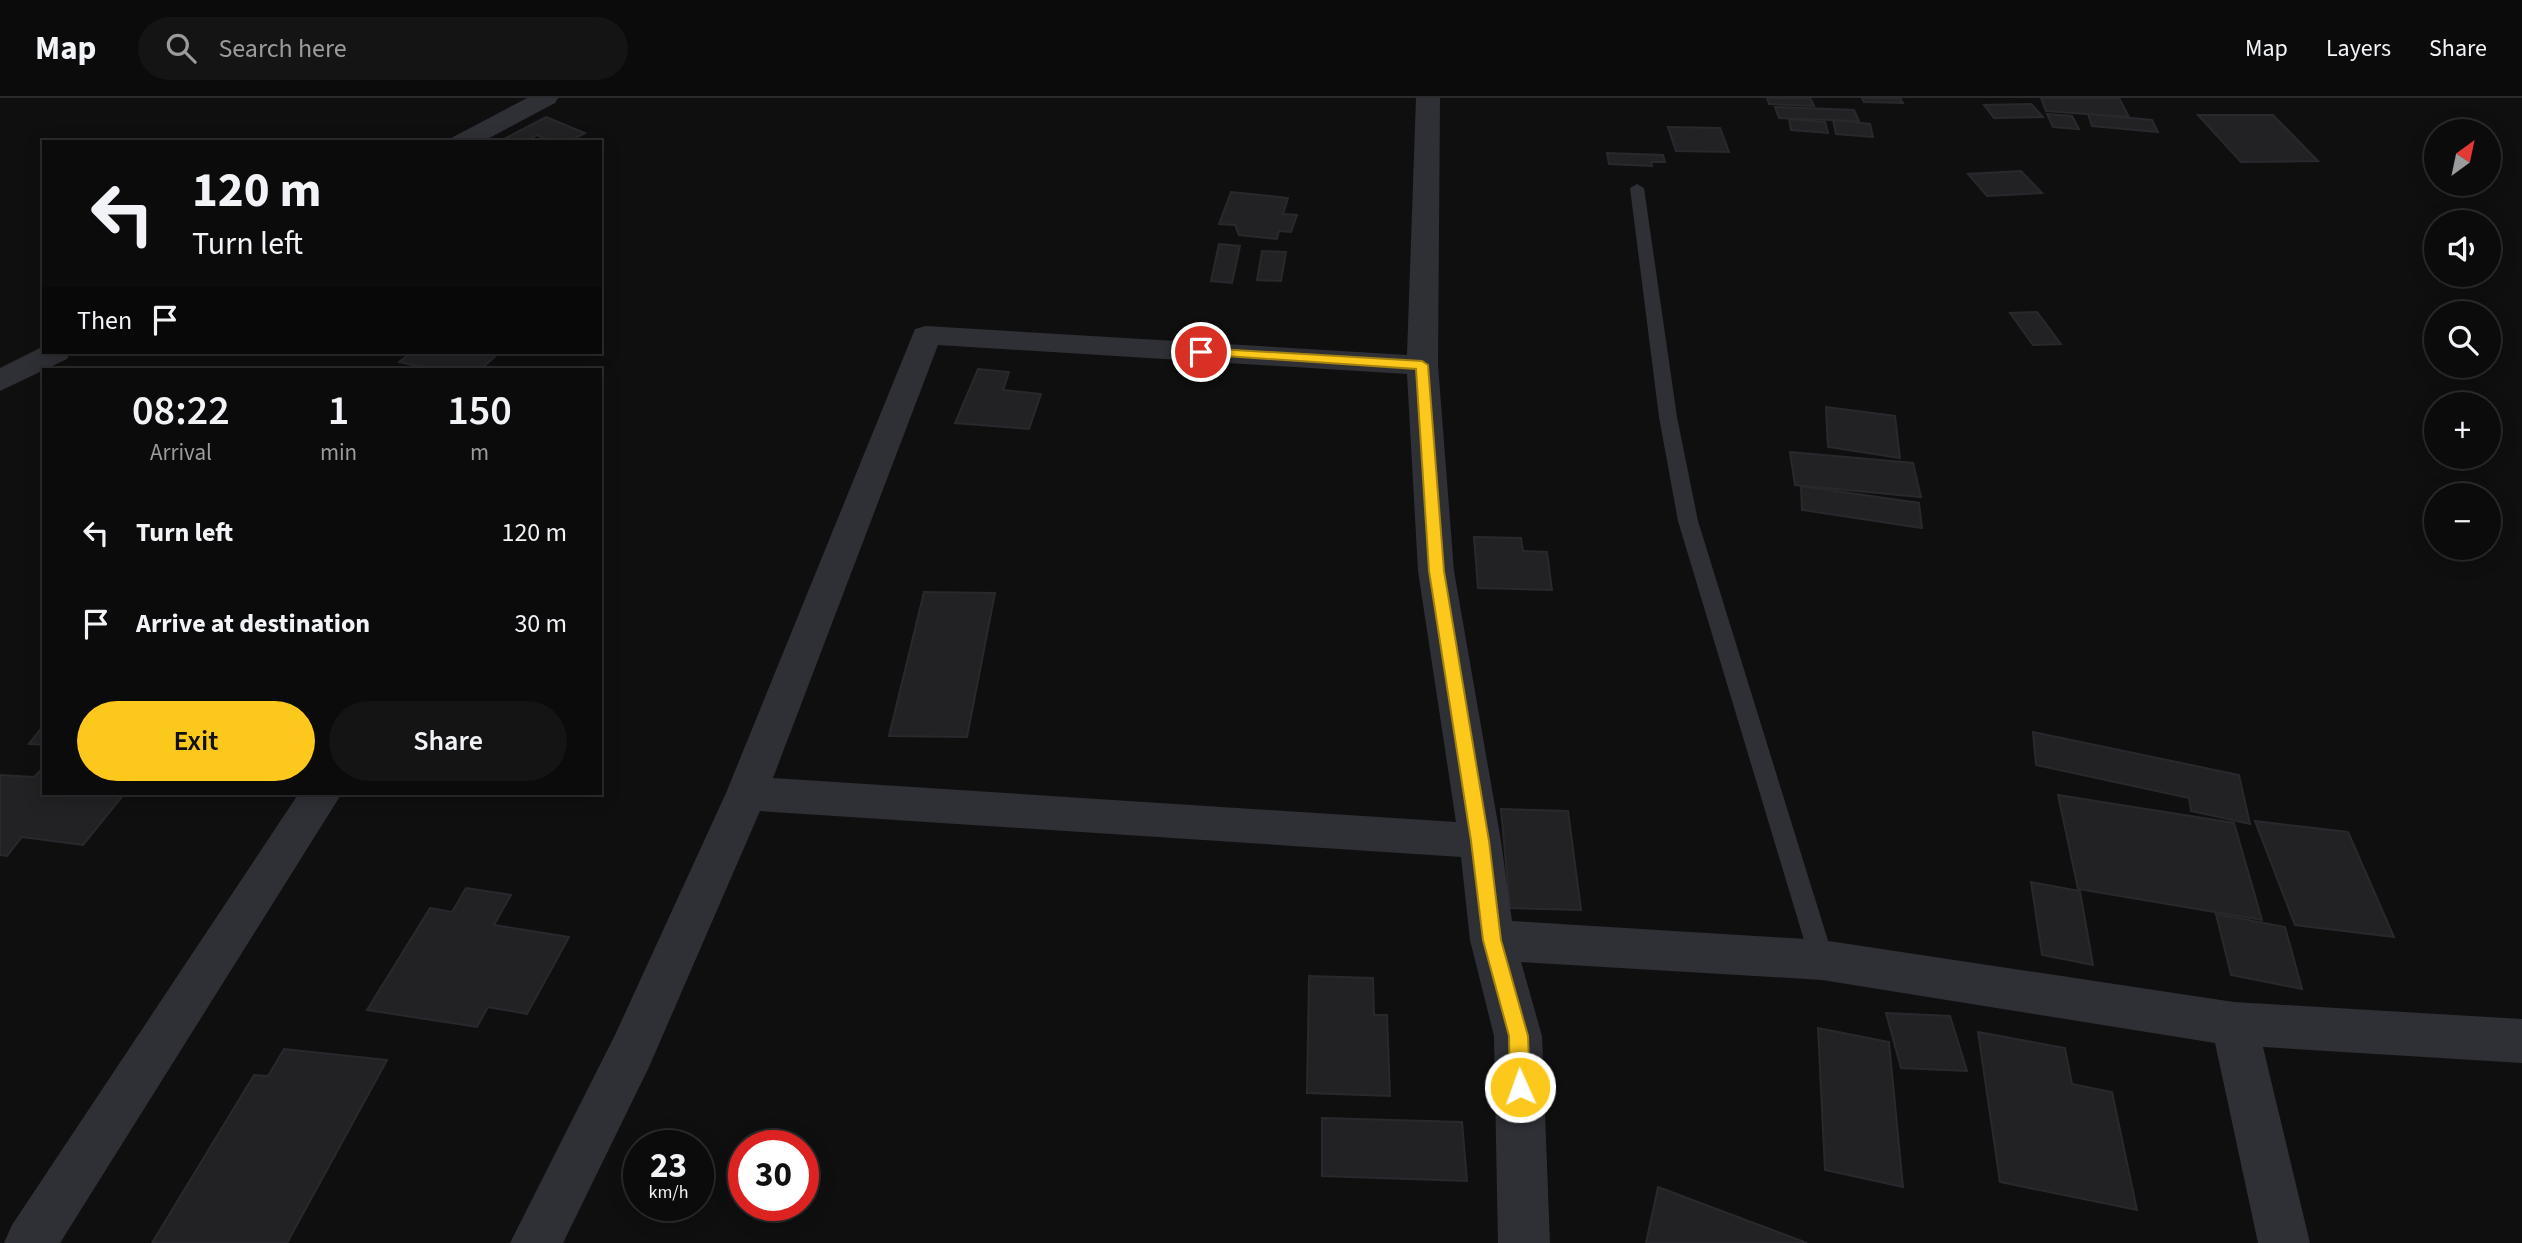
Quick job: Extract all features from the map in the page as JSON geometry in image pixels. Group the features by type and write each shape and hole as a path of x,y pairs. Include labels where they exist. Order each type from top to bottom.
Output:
{"street":[{"path":"466,140 546,98"},
{"path":"1427,98 1422,365 1436,571 1480,841 1492,940 1518,1036 1524,1243"},
{"path":"536,1243 632,1051 747,793 926,335 1422,365"},
{"path":"0,381 52,354"},
{"path":"747,793 1480,841"},
{"path":"30,1243 320,795"},
{"path":"1492,940 1822,960 2234,1024 2522,1041"},
{"path":"2234,1024 2284,1243"}],"lane":[{"path":"1637,188 1668,417 1688,521 1822,960"}],"building":[{"path":"1767,98 1810,98 1814,106 1769,104"},
{"path":"1862,98 1900,98 1903,103 1864,102"},
{"path":"2041,98 2119,98 2129,117 2046,111"},
{"path":"2031,104 2043,117 1994,118 1984,105"},
{"path":"1775,107 1854,110 1859,121 1779,118"},
{"path":"2047,114 2072,116 2079,129 2053,127"},
{"path":"2088,114 2152,120 2158,132 2092,126"},
{"path":"2198,115 2273,115 2318,161 2241,162"},
{"path":"546,117 585,133 572,140 548,140 537,135 528,140 504,139"},
{"path":"1789,119 1825,122 1828,133 1791,130"},
{"path":"1833,120 1870,124 1873,137 1836,134"},
{"path":"1668,127 1720,128 1729,152 1676,151"},
{"path":"1607,153 1663,155 1665,162 1651,162 1652,166 1609,164"},
{"path":"2021,171 2042,193 1987,196 1968,174"},
{"path":"1231,192 1288,198 1283,214 1297,215 1291,232 1279,231 1277,239 1239,235 1235,225 1219,224"},
{"path":"1219,244 1240,246 1232,283 1211,281"},
{"path":"1262,251 1286,252 1281,281 1257,280"},
{"path":"2037,312 2061,344 2033,345 2010,313"},
{"path":"409,354 498,354 482,368 426,368 399,362"},
{"path":"978,369 1009,372 1003,390 1041,394 1029,429 955,423"},
{"path":"1826,407 1895,416 1900,458 1828,447"},
{"path":"1790,452 1913,463 1921,497 1795,485"},
{"path":"1801,486 1919,503 1922,528 1802,510"},
{"path":"1474,537 1521,538 1523,551 1547,552 1552,590 1478,588"},
{"path":"924,592 995,593 967,737 889,736"},
{"path":"42,728 42,745 29,744"},
{"path":"2033,732 2239,775 2250,824 2191,811 2189,798 2036,765"},
{"path":"42,769 42,795 123,795 83,845 22,837 7,856 0,855 0,775 34,777"},
{"path":"2058,795 2234,823 2262,920 2078,889"},
{"path":"1501,809 1568,811 1581,910 1510,908"},
{"path":"2255,821 2348,832 2394,937 2295,925"},
{"path":"2031,882 2080,891 2093,965 2042,955"},
{"path":"466,888 511,895 494,925 569,937 527,1014 488,1007 477,1027 367,1010 430,908 452,912"},
{"path":"2216,914 2285,927 2302,989 2231,975"},
{"path":"1309,976 1373,978 1374,1015 1387,1015 1390,1096 1307,1093"},
{"path":"1886,1013 1950,1016 1967,1071 1901,1068"},
{"path":"1818,1028 1889,1042 1903,1187 1825,1170"},
{"path":"1978,1032 2065,1048 2072,1084 2112,1092 2137,1210 2000,1182"},
{"path":"284,1049 387,1060 287,1243 152,1243 254,1075 268,1076"},
{"path":"1322,1118 1462,1122 1467,1181 1322,1176"},
{"path":"1658,1187 1807,1243 1646,1243"}],"route":[{"path":"1201,352 1422,365 1436,571 1480,841 1492,940 1518,1036 1520,1087"}]}
